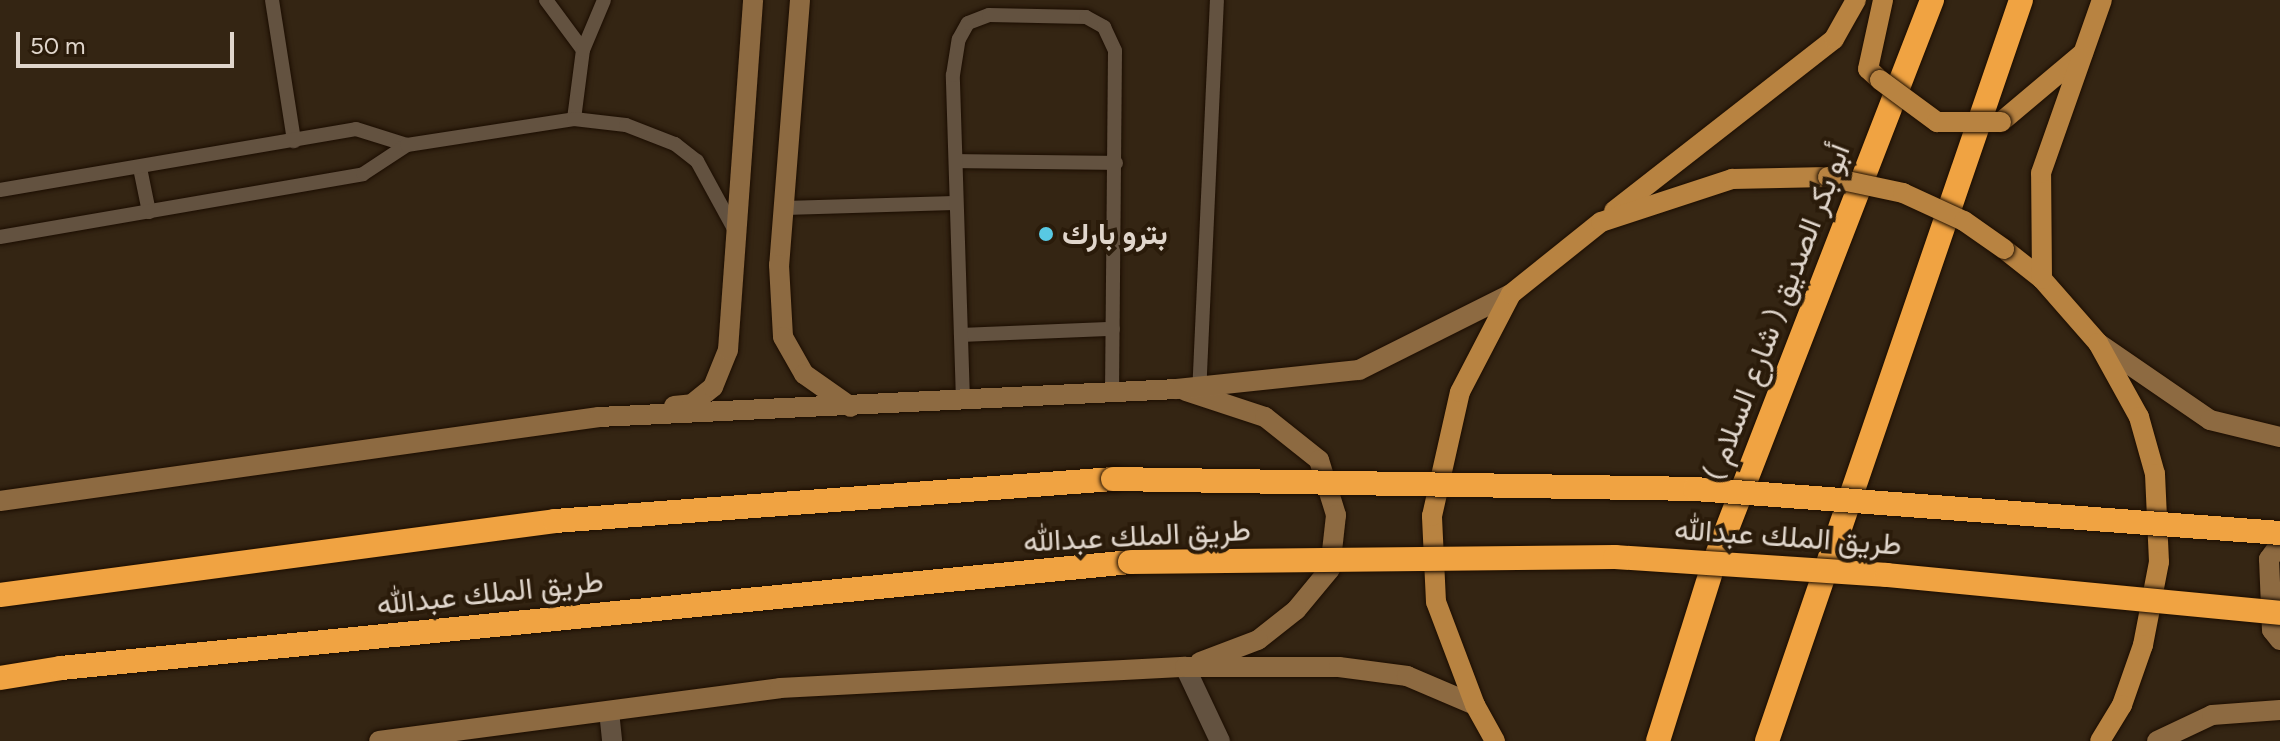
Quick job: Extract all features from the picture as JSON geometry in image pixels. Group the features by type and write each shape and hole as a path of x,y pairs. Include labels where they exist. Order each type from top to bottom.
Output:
{"highway":[{"name":"( شارع السلام ) أبو بكر الصديق","path":"1658,741 1713,565 1932,0"},
{"path":"1767,741 2021,0"},
{"name":"طريق الملك عبدالله","path":"0,595 555,521 1113,479 1695,489 2280,533"},
{"name":"طريق الملك عبدالله","path":"0,678 61,668 1130,562 1615,557 1887,575 2280,613"}],"main road":[{"path":"0,501 692,404 713,387 728,350 753,0"},
{"path":"800,0 783,208 783,337 804,374 851,407"},
{"path":"599,417 1177,389 1200,391 1359,370 1511,294 1834,39 1856,0"},
{"path":"1883,0 1868,69 1937,122 2001,122 2083,53"},
{"path":"2042,279 2041,173 2102,0"},
{"path":"1601,222 1732,179 1828,177 1903,193 1964,221 2042,279 2098,343 2139,417 2155,474 2159,562 2143,645 2122,705 2100,741"},
{"path":"1495,741 1475,705 1436,602 1432,516 1460,392 1511,294"},
{"path":"2098,343 2210,420 2280,437"},
{"path":"1185,667 1258,640 1296,610 1330,569 1336,515 1319,460 1265,417 1200,391"},
{"path":"2280,544 2269,559 2272,630 2280,640"},
{"path":"379,741 780,688 1185,667 1339,667 1407,676 1475,705"},
{"path":"2157,741 2212,715 2280,710"}],"street":[{"path":"1185,667 1220,741"},
{"path":"609,711 612,741"}],"lane":[{"path":"272,0 294,141"},
{"path":"546,0 583,50"},
{"path":"574,119 583,50 604,0"},
{"path":"1200,391 1217,0"},
{"path":"963,401 953,75 959,39 968,23 989,15 1086,17 1104,27 1116,62 1112,392"},
{"path":"0,237 363,174 407,145 574,119 626,125 675,144 697,161 714,186 736,233"},
{"path":"0,190 356,129 407,145"},
{"path":"956,161 1116,163"},
{"path":"140,168 149,212"},
{"path":"783,208 956,203"},
{"path":"961,335 1113,329"}],"place":[{"name":"بترو بارك","path":"1046,234"}]}
